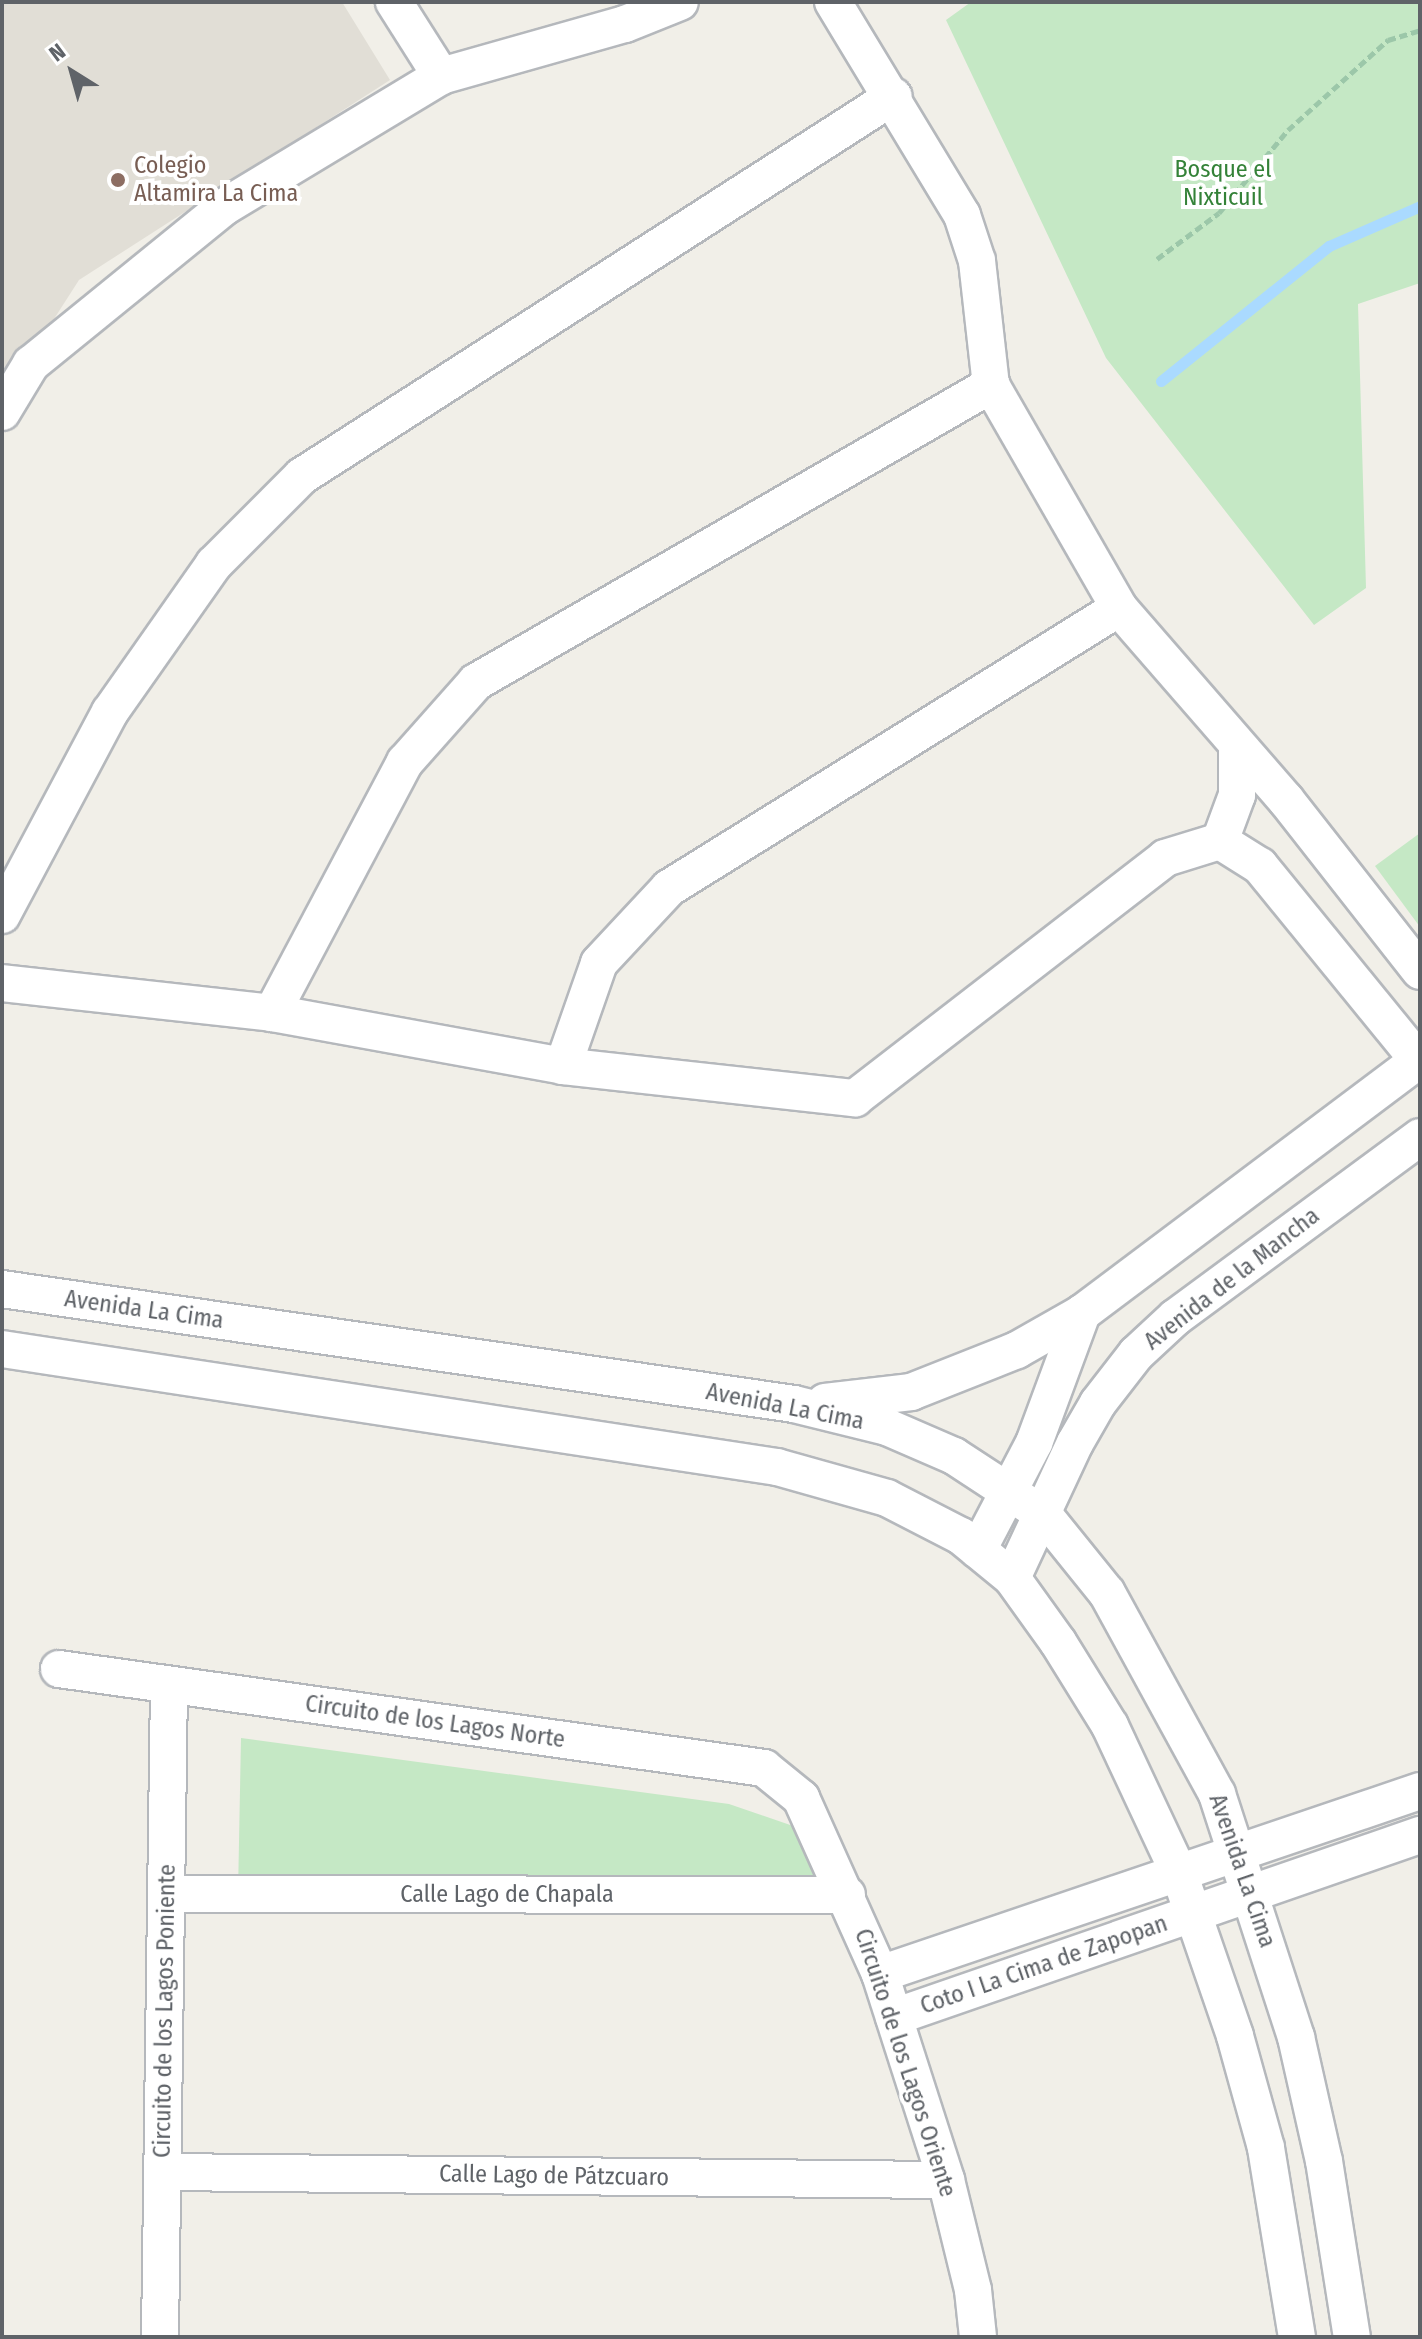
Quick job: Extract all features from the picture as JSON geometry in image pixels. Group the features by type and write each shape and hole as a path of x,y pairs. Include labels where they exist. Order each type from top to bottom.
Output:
{"street":[{"path":"394,2 441,76"},
{"path":"2,412 31,364 224,207 441,76 625,24 680,2"},
{"path":"833,2 894,96 962,215 974,249 991,385 1119,608 1237,748 1286,800 1420,971"},
{"path":"2,915 110,712 214,564 302,476 894,96"},
{"path":"272,1013 405,762 476,682 991,385"},
{"path":"563,1066 599,963 669,888 1119,608"},
{"path":"1220,841 1237,795 1237,748"},
{"path":"2,983 272,1013 563,1066 855,1098 1165,858 1220,841 1260,866 1420,1061 1082,1313 974,1370 911,1392 794,1404"},
{"path":"1345,971 1391,936"},
{"name":"Avenida de la Mancha","path":"1012,1578 1098,1403 1136,1354 1176,1317 1420,1137"},
{"name":"Avenida La Cima","path":"2,1289 794,1404 887,1427 954,1456 1044,1515 1093,1573 1158,1679 1217,1794 1252,1893 1296,2037 1324,2161 1352,2337"},
{"path":"978,1550 1010,1492 1082,1313"},
{"path":"2,1349 777,1467 887,1498 978,1550 1012,1578 1110,1726 1179,1873 1266,2148 1297,2337"},
{"name":"Circuito de los Lagos Norte","path":"59,1669 764,1768 801,1798"},
{"name":"Circuito de los Lagos Poniente","path":"160,2337 169,1685"},
{"name":"Coto I La Cima de Zapopan","path":"880,1974 1420,1791"},
{"name":"Circuito de los Lagos Oriente","path":"801,1798 880,1974 946,2180 973,2290 978,2337"},
{"path":"1329,1822 1343,1861"},
{"name":"Coto I La Cima de Zapopan","path":"894,2017 1420,1835"},
{"name":"Calle Lago de Chapala","path":"166,1894 847,1895"},
{"path":"1082,1906 1095,1948"},
{"name":"Calle Lago de Pátzcuaro","path":"163,2172 946,2180"}],"path":[{"path":"1157,259 1219,213 1288,130 1388,40 1420,30"}],"shaded area":[{"name":"Colegio Altamira La Cima","path":"2,2 342,2 390,80 79,280 2,400"}],"green space":[{"name":"Bosque el Nixticuil","path":"971,2 1420,2 1420,283 1358,304 1366,588 1314,625 1106,358 946,20"},
{"path":"1420,833 1420,927 1375,866"},
{"path":"241,1738 729,1804 796,1827 847,1895 238,1894"}],"waterway":[{"path":"1161,381 1329,246 1420,206"}],"place":[{"name":"Colegio Altamira La Cima","path":"118,180"}]}
